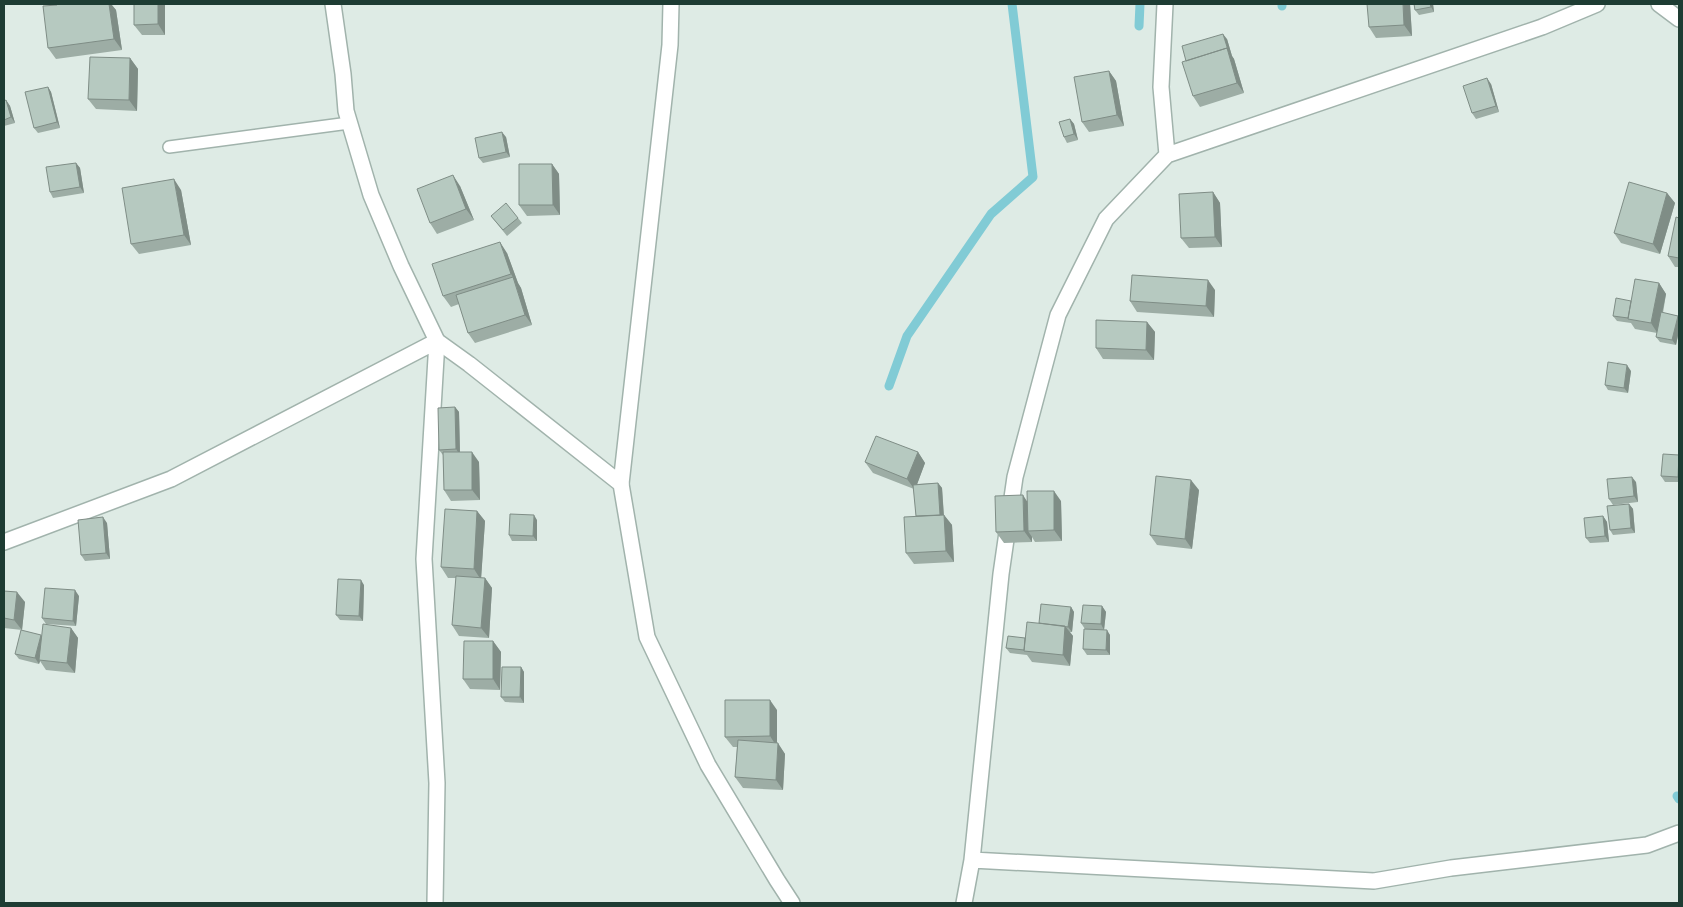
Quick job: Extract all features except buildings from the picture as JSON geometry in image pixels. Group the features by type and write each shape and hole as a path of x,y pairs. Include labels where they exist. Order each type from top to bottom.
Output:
{"street":[{"path":"333,4 344,74 346,111 371,195 401,266 437,341 424,559 436,783 435,903"},
{"path":"671,4 669,55 621,484 647,637 708,765 792,903"},
{"path":"1165,4 1161,87 1167,155"},
{"path":"964,903 972,860 1001,574 1015,477 1058,314 1106,219 1167,155 1382,80 1542,27 1597,4"},
{"path":"1659,4 1679,18"},
{"path":"437,341 470,364 621,484"},
{"path":"4,542 170,479 437,341"},
{"path":"972,860 1374,881 1451,868 1647,845 1679,833"}],"lane":[{"path":"169,147 349,123"}],"waterway":[{"path":"889,386 907,336 991,214 1033,177 1012,4"},
{"path":"1139,26 1140,4"},
{"path":"1679,796 1677,796 1679,799"}]}
